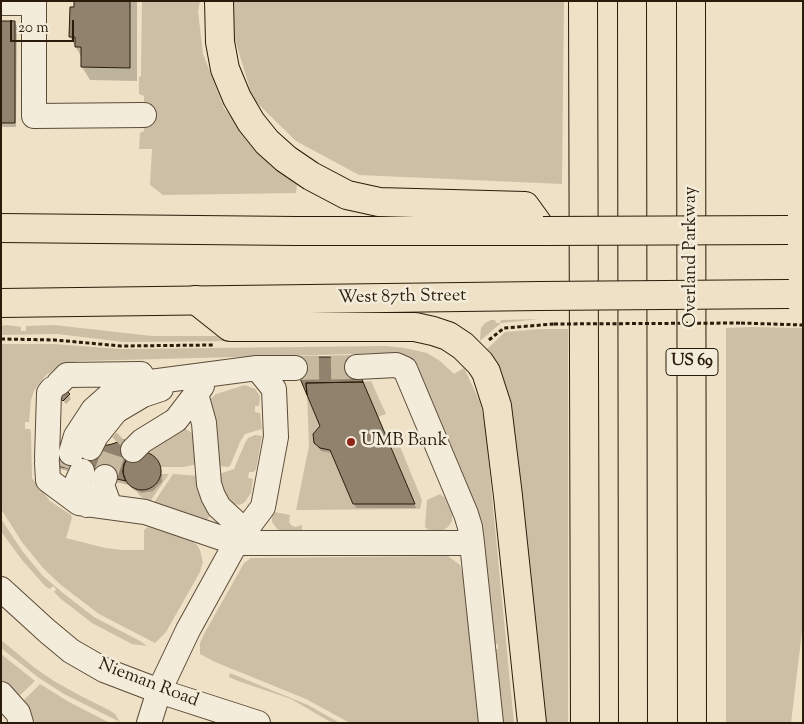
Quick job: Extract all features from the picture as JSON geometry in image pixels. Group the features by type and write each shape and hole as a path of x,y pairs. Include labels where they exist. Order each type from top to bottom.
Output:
{"main road":[{"path":"219,1 220,42 225,69 237,98 251,122 267,142 286,159 311,176 347,195 379,202 525,206 543,231"},
{"path":"583,1 585,723"},
{"path":"632,1 633,723"},
{"name":"Overland Parkway","path":"691,1 692,723"},
{"path":"1,228 296,231 795,230"},
{"name":"West 87th Street","path":"1,303 796,294"},
{"path":"196,300 230,327 415,327 448,336 463,346 480,363 489,381 496,406 508,496 532,723"}],"street":[{"path":"1,3 34,2 34,116 144,115"},
{"path":"357,367 396,365 404,369 466,514 472,543 491,723"},
{"path":"99,506 87,462 76,436 93,410 120,386 257,368 295,368"},
{"path":"149,723 160,691 188,630 240,537 262,507 276,435 274,389 257,368"},
{"path":"99,506 89,484 87,462 49,392 68,375 213,373"},
{"path":"87,462 142,441 176,420 213,373"},
{"path":"87,462 129,419 150,405 213,373"},
{"path":"196,394 204,423 210,484 213,496 240,537"},
{"path":"99,506 145,512 240,537 472,543"},
{"name":"Nieman Road","path":"1,589 71,651 104,670 160,691 258,723"},
{"path":"1,694 18,713 21,723"}],"path":[{"path":"483,345 504,328 541,324 803,324"}],"shaded area":[{"path":"142,1 200,1 198,11 203,54 224,108 262,157 297,184 296,193 163,195 150,185 152,149 139,149 140,133 144,131 144,96 139,94"},
{"path":"233,1 564,1 562,184 359,175 296,141 253,99 229,20"},
{"path":"540,319 501,323 480,341 481,328 491,320 500,323 501,320"},
{"path":"54,325 152,336 241,336 246,337 246,341 124,342 57,334 1,335 1,326 21,327 21,331 26,331 26,326"},
{"path":"726,328 803,328 803,624 791,723 726,723"},
{"path":"568,329 568,723 540,723 509,406 505,385 497,363 487,349 505,332"},
{"path":"1,344 53,344 121,349 387,346 427,353 440,361 454,374 464,368 480,402 485,425 514,723 502,723 495,649 498,649 498,644 494,644 482,524 415,364 393,353 81,361 66,363 44,377 34,391 31,400 29,422 25,422 25,429 30,429 31,433 32,478 50,501 71,515 72,518 66,538 105,548 144,550 144,530 148,527 189,539 200,550 203,562 200,572 166,632 155,643 99,614 61,585 43,568 22,542 1,509"},
{"path":"371,381 386,414 378,417 363,382"},
{"path":"245,385 255,389 260,396 259,406 255,406 255,412 260,413 262,429 245,434 230,466 219,466 209,400 216,394"},
{"path":"307,395 320,426 313,434 314,443 320,448 330,450 353,504 414,504 388,440 396,437 422,500 420,509 296,510 309,446"},
{"path":"179,429 185,429 193,433 198,464 184,467 161,467 157,458 147,452"},
{"path":"255,435 262,436 256,469 254,472 249,472 248,478 253,479 251,493 244,503 239,505 230,503 222,494 219,474 234,469 248,438"},
{"path":"161,474 169,474 149,503 134,488 142,490 151,488 158,481"},
{"path":"173,474 199,476 212,513 205,523 177,510 153,504"},
{"path":"440,494 445,498 452,513 452,521 442,531 429,531 425,527 427,500"},
{"path":"275,512 290,515 289,522 291,525 295,527 302,525 300,532 278,530 272,522 272,515"},
{"path":"1,519 23,552 43,576 94,617 147,646 132,644 92,623 61,599 54,592 56,589 53,586 50,589 45,586 22,560 1,531"},
{"path":"448,556 460,565 464,578 479,723 350,723 306,699 215,662 200,654 200,643 204,634 244,563 251,558"},
{"path":"1,640 35,668 54,681 109,710 115,714 120,722 64,694 39,678 1,648"},
{"path":"1,654 35,681 16,699 1,682"},
{"path":"230,673 308,705 340,723 332,723 291,699 229,677"},
{"path":"40,684 69,702 110,723 36,723 20,704"}],"building":[{"path":"74,1 130,1 130,68 81,67 81,47 75,47 75,37 69,37 70,7 74,7"},
{"path":"1,21 15,21 15,123 1,123"},
{"path":"291,357 353,357 363,382 306,383 307,395"},
{"path":"57,381 70,394 63,401 50,387"},
{"name":"UMB Bank","path":"363,382 415,504 353,504 330,450 320,448 314,443 313,434 320,426 307,395 306,383"},
{"path":"124,440 135,452 128,457 124,464 123,473 126,481 35,461 112,444"},
{"path":"142,452 155,458 161,471 155,484 142,490 129,484 123,471 129,458"}],"tunnel":[{"path":"295,368 357,367"},
{"path":"105,477 113,453 125,441"},
{"path":"66,468 71,453"}],"place":[{"name":"UMB Bank","path":"351,442"}]}
